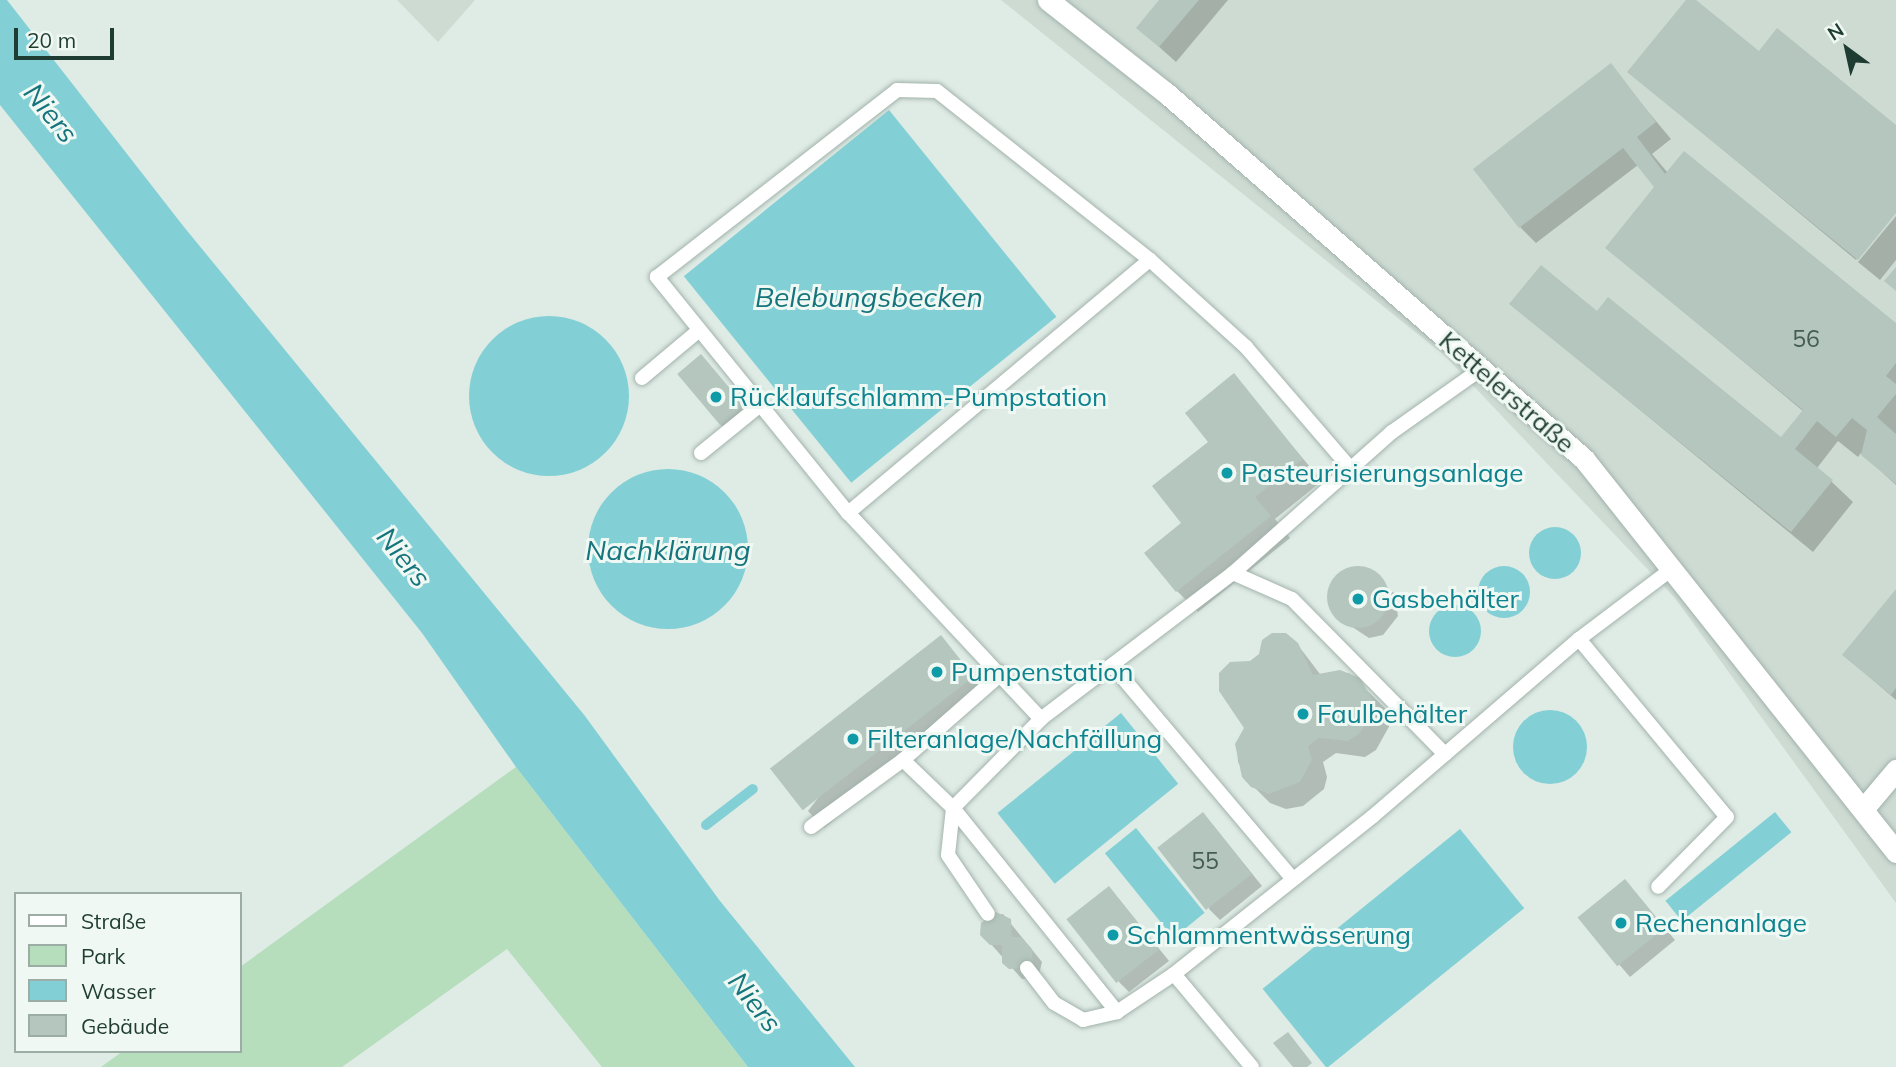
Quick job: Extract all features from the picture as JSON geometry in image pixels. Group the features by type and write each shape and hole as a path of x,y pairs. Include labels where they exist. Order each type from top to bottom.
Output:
{"street":[{"name":"Kettelerstraße","path":"1048,0 1165,92 1584,459 1864,808 1896,852"},
{"path":"1864,808 1896,770"}],"lane":[{"path":"1041,719 1002,673 848,513 698,331 657,277 897,90 937,90 1150,260 1247,347 1351,469"},
{"path":"848,513 1150,260"},
{"path":"642,378 698,331"},
{"path":"988,915 948,855 953,808 1041,719 1233,573 1392,432 1481,369"},
{"path":"701,453 760,406"},
{"path":"1027,968 1054,1003 1083,1020 1117,1012 1174,974 1445,754 1580,639 1672,569"},
{"path":"1233,573 1292,599 1445,754"},
{"path":"1580,639 1727,817 1658,887"},
{"path":"1112,665 1292,878"},
{"path":"811,827 903,760 1002,673"},
{"path":"903,760 953,808 1117,1012"},
{"path":"1174,974 1252,1067"}],"shaded area":[{"path":"397,0 475,0 438,42"},
{"path":"1001,0 1896,0 1896,903 1675,598 1444,355"}],"green space":[{"path":"516,767 748,1067 602,1067 507,949 342,1067 101,1067 120,1053 242,1053 242,966"}],"water":[{"name":"Niers","path":"0,0 7,0 184,227 585,716 720,901 855,1067 748,1067 516,767 422,633 0,105"},
{"name":"Belebungsbecken","path":"889,110 1056,317 851,483 684,276"},
{"name":"Nachklärung","path":"549,316 579,322 605,340 623,366 629,396 623,426 605,452 579,470 549,476 519,470 493,452 475,426 469,396 475,366 493,340 519,322"},
{"name":"Nachklärung","path":"668,469 698,475 724,493 742,519 748,549 742,579 724,605 698,623 668,629 638,623 612,605 594,579 588,549 594,519 612,493 638,475"},
{"path":"1555,527 1574,534 1581,553 1574,572 1555,579 1536,572 1529,553 1536,534"},
{"path":"1504,566 1523,573 1530,592 1523,611 1504,618 1485,611 1478,592 1485,573"},
{"path":"1455,605 1474,612 1481,631 1474,650 1455,657 1436,650 1429,631 1436,612"},
{"path":"1550,710 1564,713 1576,721 1584,733 1587,747 1584,761 1576,773 1564,781 1550,784 1536,781 1524,773 1516,761 1513,747 1516,733 1524,721 1536,713"},
{"path":"1121,713 1178,784 1055,884 997,813"},
{"path":"1775,812 1791,832 1682,921 1665,901"},
{"path":"1136,828 1205,913 1174,938 1105,853"},
{"path":"1460,829 1524,908 1328,1067 1263,989"}],"building":[{"path":"1159,0 1199,0 1159,47 1136,28"},
{"path":"1686,0 1696,0 1759,51 1777,28 1896,125 1896,213 1858,260 1627,72"},
{"path":"1611,63 1656,122 1637,137 1665,174 1684,151 1896,323 1896,363 1886,376 1896,384 1896,394 1877,417 1896,434 1896,484 1861,455 1867,430 1852,418 1836,437 1817,421 1795,449 1833,480 1791,532 1509,304 1541,265 1597,311 1608,297 1781,437 1803,410 1605,248 1654,187 1623,148 1519,228 1473,169"},
{"path":"1896,267 1896,291 1884,281"},
{"name":"Rücklaufschlamm-Pumpstation","path":"701,354 744,405 720,425 677,374"},
{"name":"Pasteurisierungsanlage","path":"1234,373 1303,459 1255,497 1271,516 1176,592 1144,553 1181,523 1152,486 1208,442 1185,413"},
{"name":"Gasbehälter","path":"1358,566 1380,575 1389,597 1380,619 1358,628 1336,619 1327,597 1336,575"},
{"path":"1896,589 1896,688 1891,695 1842,655"},
{"name":"Faulbehälter","path":"1272,633 1286,633 1298,643 1313,675 1340,670 1360,678 1376,706 1360,733 1348,741 1319,738 1308,746 1312,760 1300,782 1269,794 1251,787 1242,777 1235,744 1244,728 1219,691 1219,673 1230,662 1250,661 1259,654 1262,640"},
{"name":"Filteranlage/Nachfällung","path":"941,635 974,677 803,810 770,769"},
{"path":"1203,812 1252,874 1206,910 1157,848"},
{"name":"Rechenanlage","path":"1625,879 1665,928 1617,966 1578,917"},
{"name":"Schlammentwässerung","path":"1109,886 1159,950 1116,983 1066,919"},
{"path":"996,912 1011,919 1012,937 1021,937 1032,949 1033,961 1027,968 1009,969 1002,963 1002,945 990,945 980,935 981,923"},
{"path":"1288,1032 1312,1063 1307,1067 1293,1067 1273,1043"}],"waterway":[{"path":"706,825 753,789"}],"place":[{"name":"Rücklaufschlamm-Pumpstation","path":"716,397"},
{"name":"Pasteurisierungsanlage","path":"1227,473"},
{"name":"Gasbehälter","path":"1358,599"},
{"name":"Pumpenstation","path":"937,672"},
{"name":"Faulbehälter","path":"1303,714"},
{"name":"Filteranlage/Nachfällung","path":"853,739"},
{"name":"Rechenanlage","path":"1621,923"},
{"name":"Schlammentwässerung","path":"1113,935"}]}
